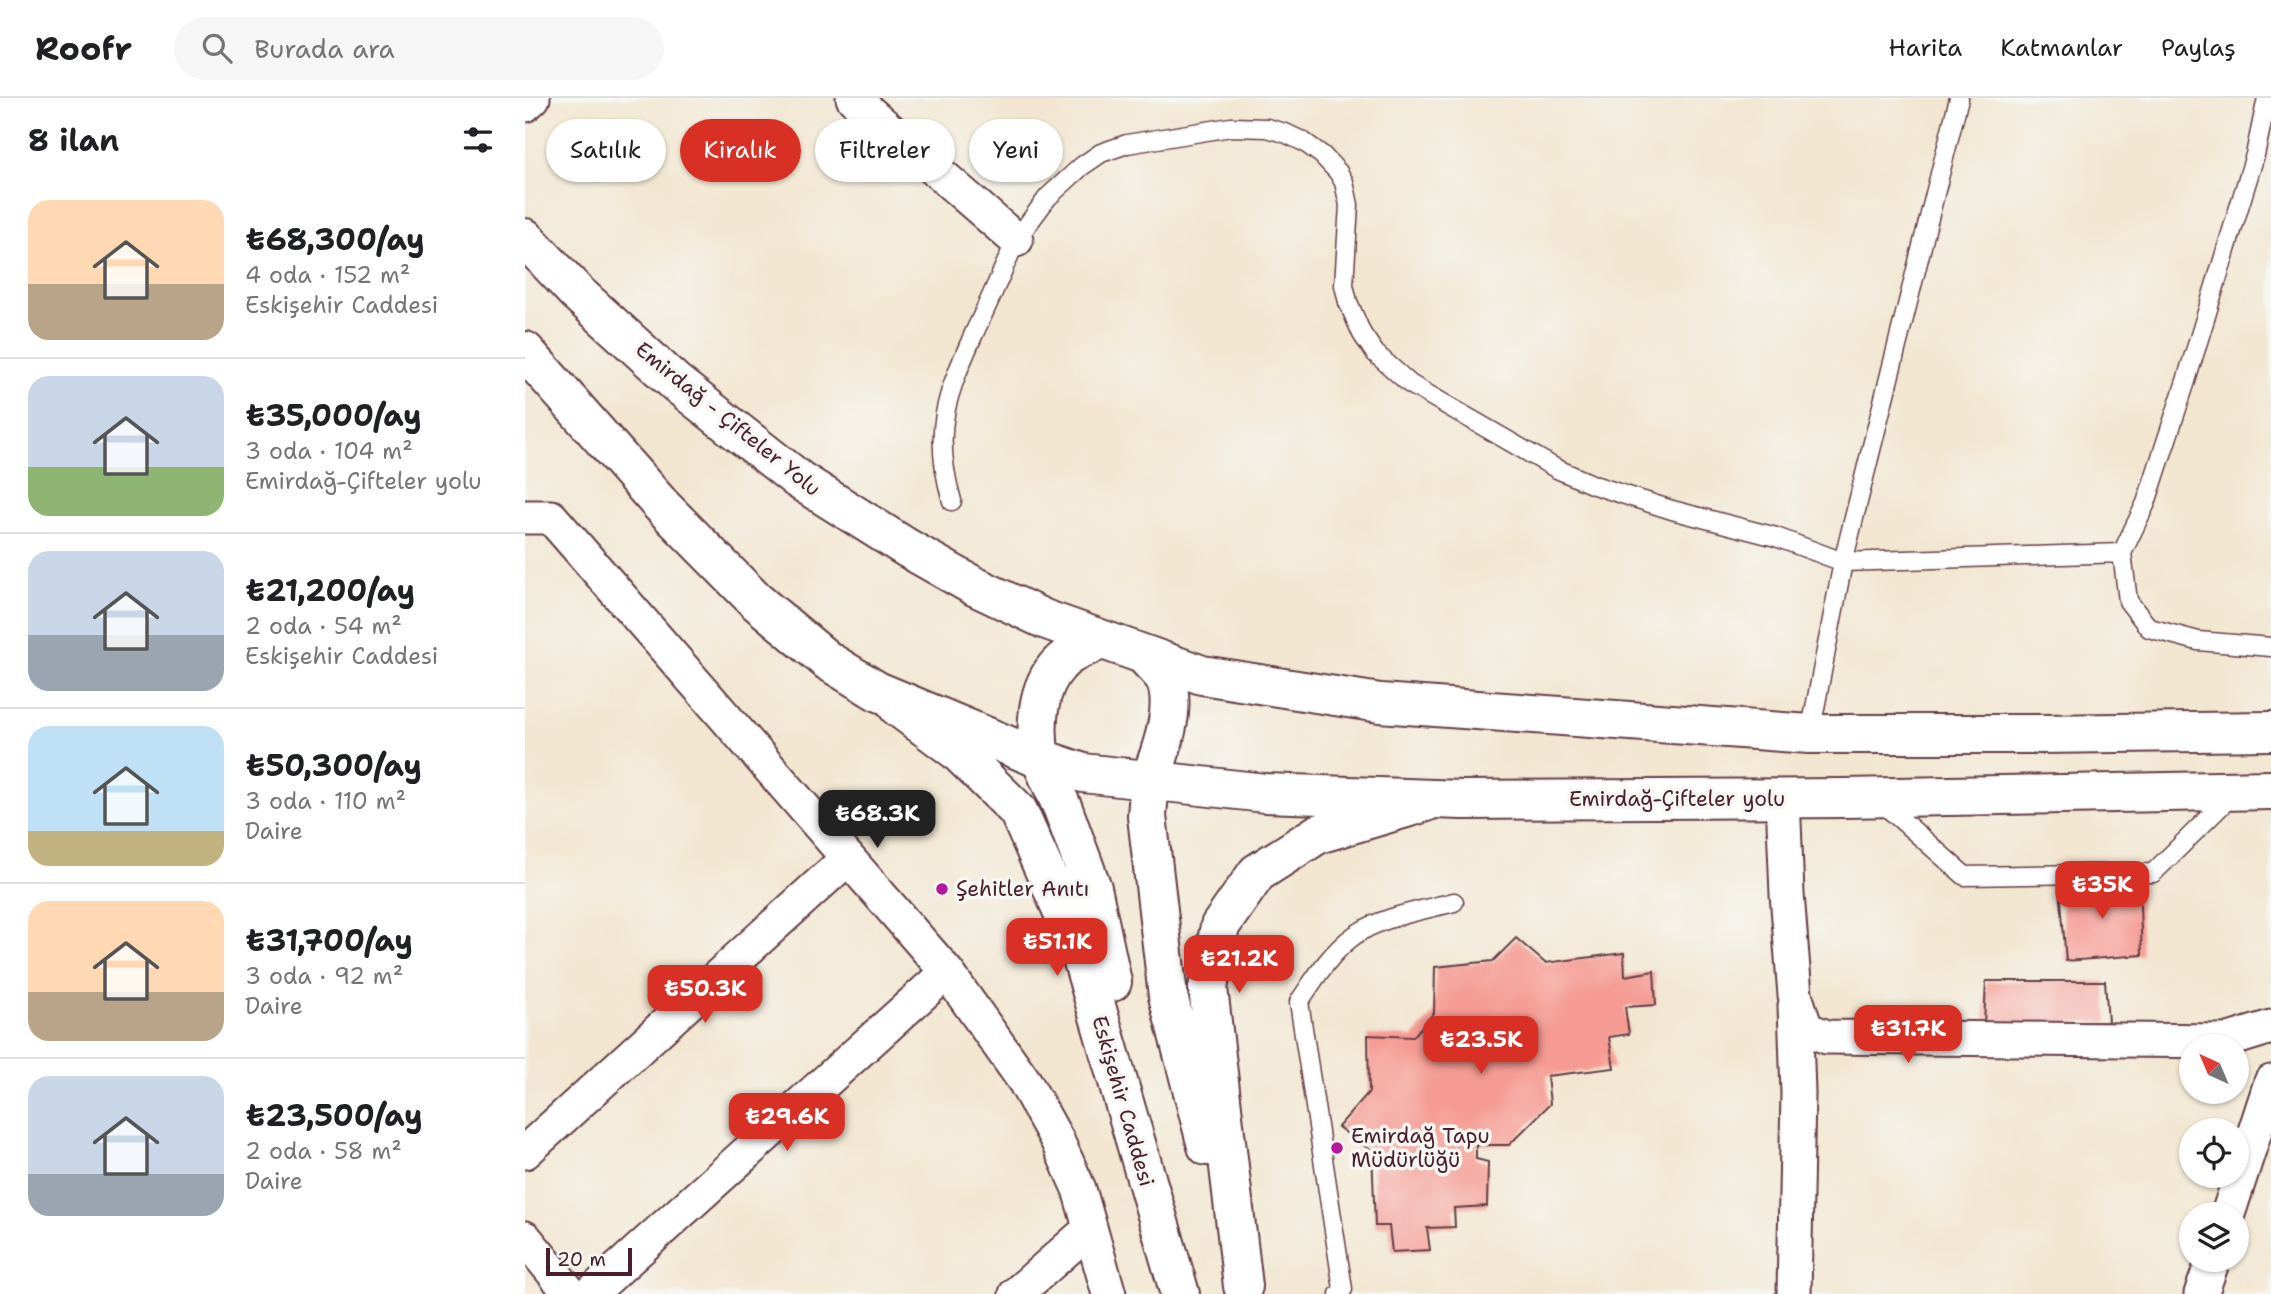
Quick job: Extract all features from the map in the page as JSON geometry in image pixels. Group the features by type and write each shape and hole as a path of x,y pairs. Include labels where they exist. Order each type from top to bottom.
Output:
{"main road":[{"name":"Emirdağ - Çifteler Yolu","path":"525,238 576,292 676,383 799,480 907,548 974,586 1044,619 1145,656"},
{"path":"525,351 661,505 756,601 828,661 877,691 1040,758"},
{"path":"1040,758 1037,742 1039,715 1043,692 1050,676 1060,663 1082,648 1102,640"},
{"path":"1145,656 1202,675 1380,703 1810,734 2271,731"},
{"path":"1145,656 1164,678 1168,695 1167,728 1150,780 1147,816 1168,996 1244,1290"},
{"name":"Eskişehir Caddesi","path":"877,691 957,751 1018,811 1079,948 1180,1294"},
{"name":"Eskişehir Caddesi","path":"1040,758 1063,809 1092,888 1116,1002 1186,1294"},
{"name":"Emirdağ-Çifteler yolu","path":"1040,758 1083,773 1265,793 1434,799 1875,797 2254,790"},
{"path":"1244,1290 1208,988 1220,926 1257,873 1318,834 1434,799"}],"street":[{"path":"525,105 533,98"},
{"path":"853,98 1016,240"},
{"path":"525,517 551,517 947,972 1025,1082 1044,1117 1079,1189 1109,1294"},
{"path":"1783,798 1798,1093 1794,1294"},
{"path":"525,1152 848,858"},
{"path":"590,1294 947,972"},
{"path":"1795,995 1805,1029 1827,1037 2179,1041"},
{"path":"2249,1034 2271,1027"},
{"path":"2249,1051 2271,1073"},
{"path":"2232,1202 2271,1082"},
{"path":"1016,1294 1090,1229"},
{"path":"525,1238 571,1294"},
{"path":"2201,1294 2209,1272"}],"lane":[{"path":"1810,734 1843,562 1959,98"},
{"path":"2267,98 2255,155 2182,393 2146,503 2122,552 2128,601 2149,628 2198,641 2271,647"},
{"path":"952,501 942,457 948,394 1016,240 1048,197 1082,166 1101,153 1127,144 1231,127 1267,128 1304,142 1331,163 1344,183 1349,205 1344,285 1348,302 1362,334 1375,353 1409,384 1557,469 1594,485 1662,507 1776,537 1843,562 2122,552"},
{"path":"1875,797 1965,876 2153,873 2254,790"},
{"path":"1339,1294 1343,1289 1299,1002 1321,968 1356,934 1386,921 1454,902"}],"building":[{"path":"2139,882 2142,955 2066,961 2060,888"},
{"path":"1516,938 1545,963 1624,953 1625,976 1654,971 1656,1005 1625,1007 1629,1034 1609,1037 1614,1068 1547,1076 1550,1104 1509,1145 1476,1145 1476,1159 1488,1162 1487,1206 1454,1208 1455,1227 1427,1228 1430,1250 1392,1252 1389,1226 1375,1226 1372,1151 1338,1127 1369,1092 1368,1035 1413,1037 1434,1013 1435,967 1493,961"},
{"path":"1986,981 2105,981 2108,1022 1984,1025"}],"place":[{"name":"Şehitler Anıtı","path":"942,889"},
{"name":"Emirdağ Tapu Müdürlüğü","path":"1337,1148"}]}
